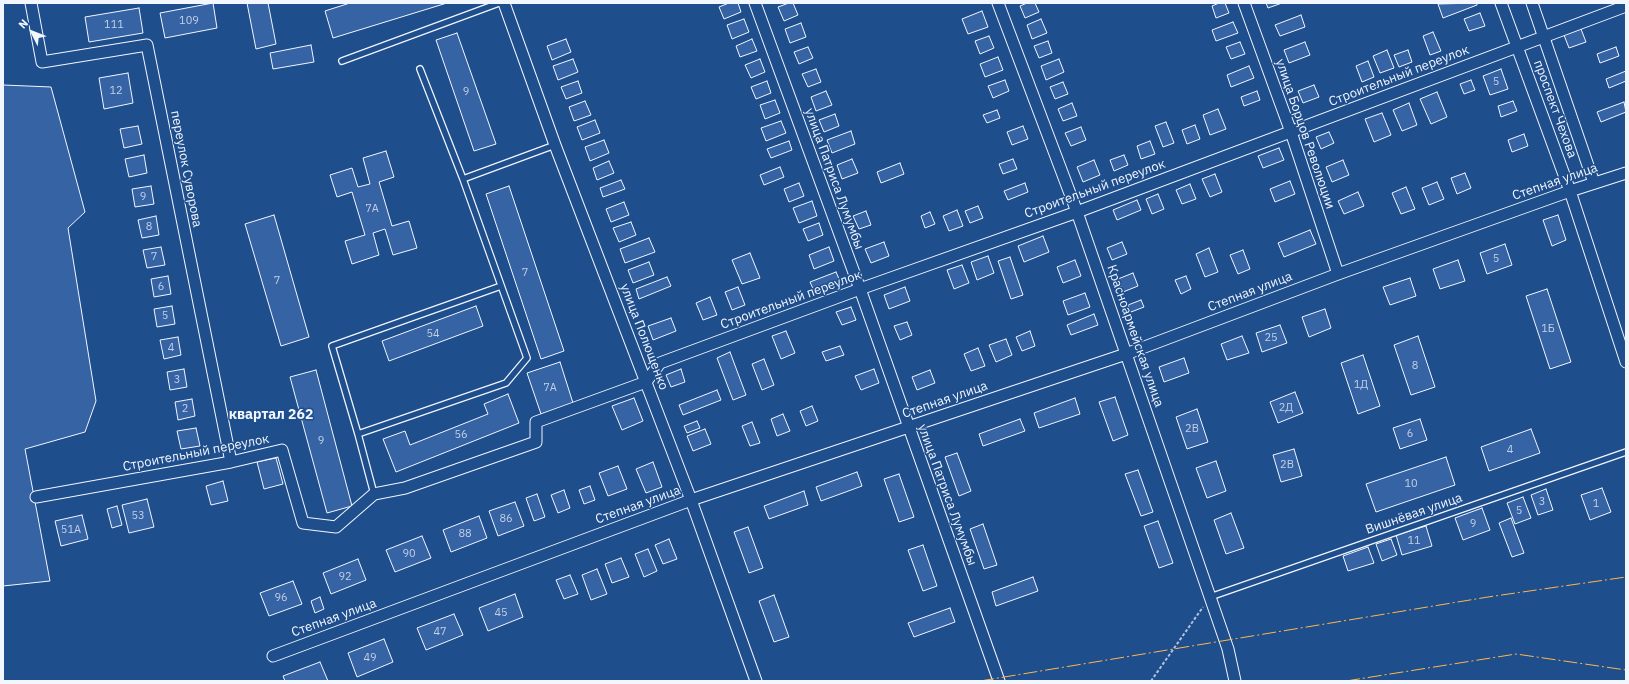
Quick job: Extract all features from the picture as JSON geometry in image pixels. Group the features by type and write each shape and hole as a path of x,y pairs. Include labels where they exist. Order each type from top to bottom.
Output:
{"street":[{"name":"переулок Суворова","path":"31,3 42,62 147,45 231,462"},
{"name":"улица Полющенко","path":"504,3 555,145 691,500 756,681"},
{"name":"улица Патриса Лумумбы","path":"755,3 860,289 999,681"},
{"name":"Красноармейская улица","path":"998,3 1077,212 1228,649 1235,681"},
{"name":"улица Борцов Революции","path":"1244,3 1291,132 1338,274"},
{"name":"проспект Чехова","path":"1501,3 1570,191 1626,362"},
{"name":"проспект Чехова","path":"1532,3 1594,183"},
{"name":"Строительный переулок","path":"646,382 660,363 860,289 1077,212 1626,6"},
{"name":"Степная улица","path":"273,656 691,500 1126,354 1338,274 1570,191 1626,173"},
{"path":"374,494 405,488 536,442 536,422 646,382"},
{"name":"Строительный переулок","path":"36,497 231,462 282,450 303,523 336,527 374,494"}],"lane":[{"path":"342,61 499,3"},
{"path":"358,434 506,383 527,358 463,179 420,69"},
{"path":"463,179 555,145"},
{"path":"374,494 332,346 501,286"},
{"name":"Вишнёвая улица","path":"1210,596 1626,452"}],"path":[{"path":"1151,681 1210,596"}],"building":[{"path":"213,3 217,28 165,38 160,13"},
{"path":"247,3 268,3 276,44 256,49"},
{"path":"350,3 447,3 333,38 325,11"},
{"path":"729,3 738,3 741,12 724,19 719,7"},
{"path":"793,3 798,15 784,21 778,7"},
{"path":"1027,3 1035,3 1039,12 1025,18 1020,6"},
{"path":"1219,3 1225,3 1229,13 1216,18 1212,6"},
{"path":"1266,3 1282,3 1268,8"},
{"path":"1477,3 1477,5 1443,18 1438,4"},
{"path":"139,8 143,33 89,42 85,17"},
{"path":"982,11 988,27 968,34 962,19"},
{"path":"1480,13 1485,26 1469,31 1464,19"},
{"path":"1301,15 1305,27 1280,36 1275,25"},
{"path":"744,19 749,32 732,39 727,25"},
{"path":"1041,19 1047,33 1032,39 1027,25"},
{"path":"1233,22 1238,33 1216,41 1212,30"},
{"path":"801,23 806,37 790,43 785,29"},
{"path":"1581,29 1586,42 1569,48 1564,35"},
{"path":"1433,32 1441,51 1430,55 1423,36"},
{"path":"457,33 496,144 474,151 436,40"},
{"path":"989,36 994,48 980,54 975,41"},
{"path":"566,39 571,52 552,60 547,46"},
{"path":"752,39 757,51 740,57 736,46"},
{"path":"1048,41 1052,53 1039,58 1034,46"},
{"path":"1240,42 1245,54 1231,59 1226,47"},
{"path":"1305,42 1310,55 1289,63 1284,50"},
{"path":"311,45 314,62 273,69 270,53"},
{"path":"808,47 813,58 799,64 794,52"},
{"path":"1616,47 1619,56 1600,63 1597,54"},
{"path":"1387,50 1394,68 1380,73 1373,56"},
{"path":"1408,50 1412,62 1399,67 1394,55"},
{"path":"998,57 1003,70 985,77 980,64"},
{"path":"573,59 578,72 558,80 553,66"},
{"path":"760,59 765,72 751,78 745,65"},
{"path":"1059,59 1064,72 1046,80 1041,66"},
{"path":"1368,61 1374,77 1362,82 1356,66"},
{"path":"1249,66 1254,78 1231,87 1227,75"},
{"path":"816,69 821,82 808,87 802,74"},
{"path":"1501,69 1508,89 1490,95 1483,76"},
{"path":"1626,71 1626,81 1609,88 1606,79"},
{"path":"128,73 133,103 104,109 99,78"},
{"path":"1005,80 1009,91 993,98 988,86"},
{"path":"1471,80 1475,90 1464,94 1460,84"},
{"path":"578,81 582,93 566,99 561,87"},
{"path":"767,81 771,93 756,99 751,87"},
{"path":"1063,82 1068,94 1055,99 1050,87"},
{"path":"3,85 51,87 85,212 68,228 96,401 85,432 25,449 50,581 3,586"},
{"path":"1314,85 1319,97 1303,103 1298,91"},
{"path":"826,91 832,105 816,111 811,97"},
{"path":"1257,91 1260,100 1244,106 1241,97"},
{"path":"1437,92 1447,117 1431,124 1420,99"},
{"path":"775,100 780,113 765,119 760,105"},
{"path":"585,101 591,115 574,121 569,107"},
{"path":"1513,101 1517,111 1501,117 1498,106"},
{"path":"1624,102 1626,112 1601,122 1597,112"},
{"path":"1072,103 1077,116 1063,121 1058,109"},
{"path":"1409,103 1417,125 1402,131 1393,110"},
{"path":"1218,109 1226,129 1210,135 1203,115"},
{"path":"997,110 1000,118 987,123 983,115"},
{"path":"1382,113 1391,135 1374,142 1365,119"},
{"path":"835,114 839,126 824,132 819,120"},
{"path":"595,120 600,133 582,140 577,127"},
{"path":"781,121 786,133 766,141 761,128"},
{"path":"1166,122 1174,143 1163,147 1155,126"},
{"path":"1195,125 1200,139 1187,144 1182,130"},
{"path":"138,126 142,144 124,148 120,129"},
{"path":"1023,126 1028,139 1012,145 1007,132"},
{"path":"1081,127 1086,140 1071,146 1065,133"},
{"path":"851,131 855,144 832,153 827,140"},
{"path":"1329,132 1334,143 1321,149 1316,137"},
{"path":"1524,134 1528,146 1512,152 1508,140"},
{"path":"604,140 609,153 590,161 585,147"},
{"path":"789,141 792,150 771,158 767,149"},
{"path":"1150,141 1155,154 1141,159 1137,146"},
{"path":"1279,148 1284,160 1263,168 1258,156"},
{"path":"386,151 394,177 379,182 392,226 409,221 417,248 393,255 385,229 373,233 379,255 352,264 345,241 365,235 352,192 337,197 330,175 352,168 358,187 370,184 363,158"},
{"path":"144,155 147,173 129,177 125,159"},
{"path":"1124,155 1128,165 1114,171 1110,160"},
{"path":"852,159 858,173 842,179 837,165"},
{"path":"1013,159 1017,169 1003,174 999,164"},
{"path":"1094,160 1100,175 1083,182 1077,167"},
{"path":"1343,160 1349,175 1332,182 1326,167"},
{"path":"609,161 614,173 597,180 593,168"},
{"path":"900,163 904,174 881,183 877,172"},
{"path":"780,167 784,177 764,185 760,175"},
{"path":"1465,173 1471,188 1457,194 1451,178"},
{"path":"1215,174 1222,192 1210,197 1202,179"},
{"path":"621,180 625,189 603,197 600,188"},
{"path":"1290,181 1295,194 1275,202 1270,189"},
{"path":"1437,182 1444,199 1429,205 1422,188"},
{"path":"799,183 804,196 789,202 784,189"},
{"path":"1025,183 1028,192 1008,200 1004,191"},
{"path":"1190,184 1196,199 1182,204 1176,190"},
{"path":"151,186 154,204 135,207 132,189"},
{"path":"509,186 564,351 541,359 486,194"},
{"path":"1406,187 1415,209 1401,214 1392,193"},
{"path":"1358,192 1364,206 1344,214 1338,201"},
{"path":"1158,194 1164,209 1152,214 1146,199"},
{"path":"1137,200 1141,210 1117,220 1113,210"},
{"path":"812,201 817,216 799,223 793,208"},
{"path":"624,202 629,215 611,222 606,209"},
{"path":"978,206 983,218 970,223 965,211"},
{"path":"957,210 963,226 949,231 943,216"},
{"path":"866,211 871,225 859,229 853,216"},
{"path":"930,212 935,224 925,228 921,216"},
{"path":"274,215 309,337 281,346 245,224"},
{"path":"1558,215 1566,240 1552,246 1543,220"},
{"path":"156,216 159,235 142,238 138,220"},
{"path":"631,222 636,235 619,242 613,228"},
{"path":"819,223 823,235 808,241 803,229"},
{"path":"1310,230 1316,244 1284,257 1278,243"},
{"path":"1043,236 1049,252 1024,262 1018,246"},
{"path":"649,238 655,252 625,263 620,249"},
{"path":"884,242 889,256 871,263 865,249"},
{"path":"1122,242 1127,254 1112,260 1107,248"},
{"path":"1505,244 1512,265 1487,274 1480,253"},
{"path":"161,247 165,265 147,268 143,250"},
{"path":"829,247 834,261 814,269 809,255"},
{"path":"1209,248 1218,272 1205,277 1196,254"},
{"path":"1243,250 1250,269 1238,274 1230,255"},
{"path":"750,253 760,278 742,284 732,260"},
{"path":"988,256 994,273 977,280 971,262"},
{"path":"1010,257 1023,295 1011,299 998,261"},
{"path":"1075,260 1081,276 1063,283 1057,267"},
{"path":"1458,260 1465,281 1440,289 1433,269"},
{"path":"649,262 654,275 633,283 628,270"},
{"path":"962,265 969,283 954,289 947,270"},
{"path":"836,272 840,281 814,291 810,282"},
{"path":"1133,273 1138,286 1123,292 1118,279"},
{"path":"168,276 171,294 154,297 151,279"},
{"path":"1186,276 1191,289 1181,294 1175,280"},
{"path":"667,277 671,286 639,299 636,289"},
{"path":"1410,278 1416,296 1390,305 1383,287"},
{"path":"738,287 745,305 732,310 725,292"},
{"path":"905,287 910,301 889,309 884,295"},
{"path":"1547,289 1571,362 1550,369 1526,296"},
{"path":"1085,293 1090,307 1068,315 1063,301"},
{"path":"710,297 717,315 703,320 696,303"},
{"path":"1141,300 1144,307 1131,312 1128,305"},
{"path":"172,306 175,324 157,327 154,309"},
{"path":"476,306 483,326 389,361 382,341"},
{"path":"851,307 856,320 842,325 836,312"},
{"path":"1325,309 1331,328 1309,337 1302,317"},
{"path":"1094,314 1098,325 1071,335 1067,325"},
{"path":"671,318 676,331 653,340 648,326"},
{"path":"907,322 912,335 900,340 894,326"},
{"path":"1280,325 1287,343 1262,352 1256,333"},
{"path":"786,331 795,353 781,359 772,336"},
{"path":"1030,331 1035,346 1022,351 1016,337"},
{"path":"1242,336 1249,353 1227,360 1221,344"},
{"path":"1418,336 1435,387 1411,395 1394,345"},
{"path":"178,337 181,355 164,359 160,340"},
{"path":"1006,339 1012,355 996,362 989,345"},
{"path":"840,346 844,355 826,361 822,352"},
{"path":"978,348 985,366 971,371 964,354"},
{"path":"730,352 746,395 733,400 717,358"},
{"path":"1363,355 1380,406 1358,414 1341,363"},
{"path":"1184,358 1189,373 1164,382 1159,367"},
{"path":"764,359 774,385 762,390 752,364"},
{"path":"560,362 573,403 541,414 527,373"},
{"path":"184,369 187,387 170,390 167,372"},
{"path":"681,369 685,382 671,387 666,375"},
{"path":"874,369 879,383 861,390 855,376"},
{"path":"316,370 352,506 327,513 290,377"},
{"path":"930,370 935,383 917,390 912,377"},
{"path":"717,390 721,400 683,415 679,405"},
{"path":"1295,392 1303,413 1278,423 1270,402"},
{"path":"508,394 519,423 396,472 383,439 405,431 410,445 488,414 484,404"},
{"path":"1115,397 1128,435 1113,441 1099,402"},
{"path":"634,398 643,421 622,430 612,406"},
{"path":"1075,398 1080,414 1039,428 1034,413"},
{"path":"192,399 195,416 178,420 175,402"},
{"path":"812,406 818,421 806,426 800,411"},
{"path":"1197,409 1208,442 1187,449 1176,417"},
{"path":"783,414 790,431 777,436 771,419"},
{"path":"1020,419 1025,431 983,446 979,434"},
{"path":"1420,419 1427,440 1400,449 1393,428"},
{"path":"697,421 700,428 687,433 684,426"},
{"path":"752,422 760,443 750,446 742,426"},
{"path":"196,428 200,446 181,449 177,431"},
{"path":"705,429 711,444 693,451 687,436"},
{"path":"1531,429 1540,453 1489,471 1481,447"},
{"path":"1294,449 1302,476 1281,482 1273,455"},
{"path":"957,453 971,491 959,496 945,457"},
{"path":"1446,457 1455,485 1376,512 1366,484"},
{"path":"276,458 283,484 264,489 257,462"},
{"path":"1216,461 1226,491 1207,498 1196,468"},
{"path":"653,462 662,487 646,493 636,469"},
{"path":"618,466 627,489 608,496 599,473"},
{"path":"1138,470 1153,512 1141,516 1125,474"},
{"path":"857,472 862,486 821,501 816,487"},
{"path":"899,474 914,517 899,522 884,479"},
{"path":"223,481 228,501 211,505 206,486"},
{"path":"590,486 595,500 584,504 579,490"},
{"path":"1602,488 1611,512 1590,520 1581,495"},
{"path":"1546,489 1553,510 1538,515 1531,495"},
{"path":"564,490 570,508 558,513 551,495"},
{"path":"804,491 808,505 769,519 764,506"},
{"path":"537,494 545,517 534,521 526,498"},
{"path":"1523,497 1531,518 1515,524 1507,503"},
{"path":"147,499 154,527 129,533 122,505"},
{"path":"515,502 524,526 498,536 489,511"},
{"path":"117,506 122,525 112,528 107,509"},
{"path":"1482,508 1490,530 1463,540 1455,518"},
{"path":"1231,513 1244,548 1226,554 1214,520"},
{"path":"82,515 88,539 61,546 55,521"},
{"path":"479,516 487,538 451,552 443,530"},
{"path":"1511,518 1524,553 1512,557 1499,523"},
{"path":"1158,521 1173,563 1159,568 1144,526"},
{"path":"983,524 997,565 984,569 970,529"},
{"path":"1426,526 1432,546 1402,555 1396,535"},
{"path":"748,527 763,568 749,573 734,532"},
{"path":"422,536 431,558 395,572 386,550"},
{"path":"669,539 677,559 663,564 655,545"},
{"path":"1391,539 1397,555 1382,561 1376,544"},
{"path":"923,545 937,586 923,591 908,550"},
{"path":"1368,547 1374,563 1348,571 1343,556"},
{"path":"648,549 657,571 644,577 635,554"},
{"path":"621,558 629,577 612,583 605,564"},
{"path":"358,559 366,580 331,594 323,573"},
{"path":"597,569 607,594 591,600 582,575"},
{"path":"570,575 578,594 564,599 556,580"},
{"path":"1033,577 1038,591 996,606 992,592"},
{"path":"293,581 302,604 269,616 260,593"},
{"path":"515,594 523,617 488,631 479,608"},
{"path":"774,595 789,637 774,642 759,601"},
{"path":"320,597 324,609 315,613 311,601"},
{"path":"950,608 955,622 914,637 908,623"},
{"path":"454,614 463,635 426,650 417,628"},
{"path":"384,639 393,662 357,677 348,653"},
{"path":"320,662 328,681 285,681 283,676"}],"power":[{"path":"980,681 1488,597 1626,577"},
{"path":"1346,681 1516,654 1626,670"}],"district":[{"name":"квартал 262","path":"271,415"}]}
